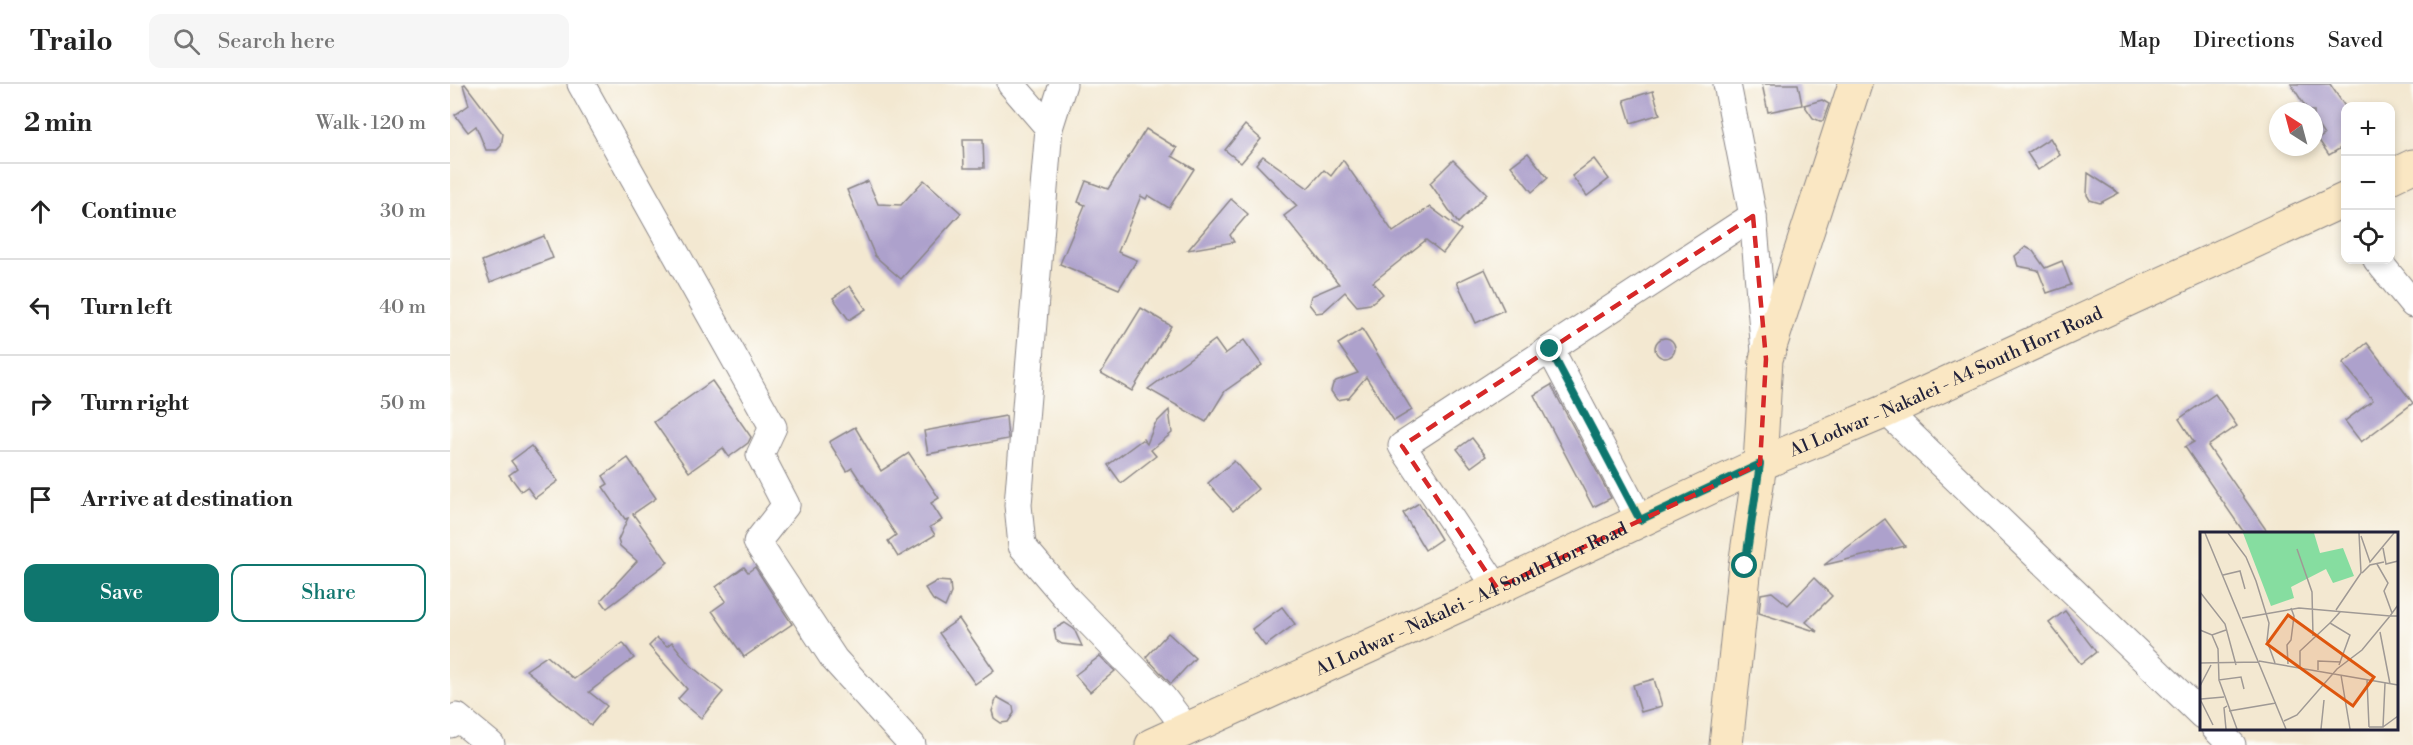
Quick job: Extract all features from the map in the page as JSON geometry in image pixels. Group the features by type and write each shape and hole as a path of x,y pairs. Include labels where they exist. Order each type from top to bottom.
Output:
{"main road":[{"path":"1726,745 1745,566 1760,464 1766,359 1855,84"},
{"path":"2395,175 2413,166"},
{"name":"A1 Lodwar - Nakalei - A4 South Horr Road","path":"1152,745 1497,588 1760,464 1886,411 2341,208"}],"street":[{"path":"580,84 773,427 760,455 786,505 757,542 834,659 912,745"},
{"path":"1011,84 1049,128"},
{"path":"1063,84 1049,128 1018,505 1022,546 1069,601 1163,698 1186,728"},
{"path":"1727,84 1753,216 1766,359"},
{"path":"1497,588 1402,447 1753,216"},
{"path":"2380,264 2413,304"},
{"path":"1550,349 1640,520"},
{"path":"1886,411 2200,713"},
{"path":"450,724 457,717 491,745"},
{"path":"2216,730 2232,745"}],"highlighted area":[{"path":"1753,216 1766,359 1760,464 1497,588 1402,446"}],"building":[{"path":"465,84 503,134 501,146 497,150 486,150 476,126 468,132 455,115 469,105 463,85"},
{"path":"1762,84 1798,84 1802,105 1768,112"},
{"path":"2291,84 2330,84 2342,102 2341,148 2329,155 2323,146 2323,102 2302,102"},
{"path":"1653,91 1660,114 1631,123 1624,100"},
{"path":"1822,100 1829,104 1823,121 1820,121 1813,118 1804,105"},
{"path":"1245,125 1261,139 1241,163 1225,150"},
{"path":"1146,129 1177,148 1172,156 1194,169 1169,208 1148,195 1146,199 1141,196 1118,252 1137,260 1119,289 1060,264 1085,205 1078,202 1086,181 1108,189"},
{"path":"2050,138 2060,155 2038,170 2027,153"},
{"path":"963,139 983,139 984,168 964,168"},
{"path":"1528,153 1548,178 1532,192 1511,166"},
{"path":"1263,156 1308,188 1324,170 1331,176 1343,160 1393,232 1430,207 1461,230 1443,253 1426,240 1373,282 1383,294 1370,304 1357,306 1345,292 1323,312 1316,313 1309,304 1311,296 1339,284 1284,216 1297,206 1256,164"},
{"path":"1594,159 1609,179 1587,196 1572,176"},
{"path":"1453,160 1487,194 1458,223 1430,183"},
{"path":"2088,173 2119,193 2100,203 2090,200 2087,195"},
{"path":"924,180 961,213 901,279 875,256 847,190 868,181 878,204 901,205"},
{"path":"1231,199 1248,214 1230,235 1234,242 1188,250"},
{"path":"544,236 553,258 490,282 482,261"},
{"path":"2026,247 2033,251 2045,268 2062,261 2071,285 2047,293 2038,270 2018,266 2015,256"},
{"path":"1485,269 1504,310 1476,323 1457,282"},
{"path":"850,286 866,309 849,320 833,298"},
{"path":"1141,308 1171,326 1132,391 1101,373"},
{"path":"1362,329 1412,410 1394,421 1366,377 1348,398 1337,400 1331,391 1336,381 1358,373 1338,344"},
{"path":"1665,338 1672,341 1675,348 1672,355 1665,358 1658,355 1655,348 1658,341"},
{"path":"1215,340 1225,354 1244,340 1262,365 1225,391 1206,422 1148,389"},
{"path":"2367,343 2413,403 2361,442 2345,421 2373,400 2343,363"},
{"path":"712,381 751,437 748,443 729,457 723,448 689,472 654,422"},
{"path":"1551,385 1611,498 1593,507 1534,395"},
{"path":"2215,394 2237,426 2208,446 2268,532 2244,532 2185,447 2194,442 2179,419"},
{"path":"1169,410 1172,433 1151,450 1156,456 1121,483 1108,465 1143,439 1147,444 1155,424"},
{"path":"1006,416 1008,439 928,454 924,431"},
{"path":"855,427 881,471 909,453 939,498 931,503 942,520 930,527 935,535 898,557 888,541 896,535 852,468 847,471 829,442"},
{"path":"1472,438 1486,456 1471,467 1457,449"},
{"path":"531,446 558,481 535,498 527,487 521,491 509,475 517,469 511,461"},
{"path":"628,458 656,498 633,514 668,562 607,608 601,600 637,561 620,546 618,540 628,518 625,519 603,487 608,484 603,476"},
{"path":"1234,461 1258,489 1233,511 1208,483"},
{"path":"1419,503 1441,539 1425,550 1403,513"},
{"path":"1885,519 1905,546 1824,565"},
{"path":"744,567 748,572 755,567 792,624 744,657 712,611 726,601 716,587"},
{"path":"1814,578 1832,596 1806,622 1818,632 1759,613 1761,594 1772,592 1788,605"},
{"path":"937,581 950,582 951,593 945,607 933,600 925,588"},
{"path":"1282,607 1295,624 1265,646 1252,629"},
{"path":"2065,611 2096,652 2081,664 2049,623"},
{"path":"959,619 994,670 975,684 939,633"},
{"path":"1065,623 1074,629 1082,646 1062,644 1056,640 1054,629"},
{"path":"1168,633 1195,658 1171,684 1146,657"},
{"path":"657,638 667,646 672,642 690,665 723,692 701,718 678,699 687,689 649,646"},
{"path":"623,643 634,658 589,692 607,706 591,725 526,670 547,656 574,679"},
{"path":"1100,656 1115,671 1090,692 1075,675"},
{"path":"1654,679 1662,706 1641,712 1633,685"},
{"path":"997,697 1013,706 1014,713 1008,722 1001,723 994,718 992,711"}],"route":[{"path":"1550,349 1640,520 1760,464 1745,566"}]}
